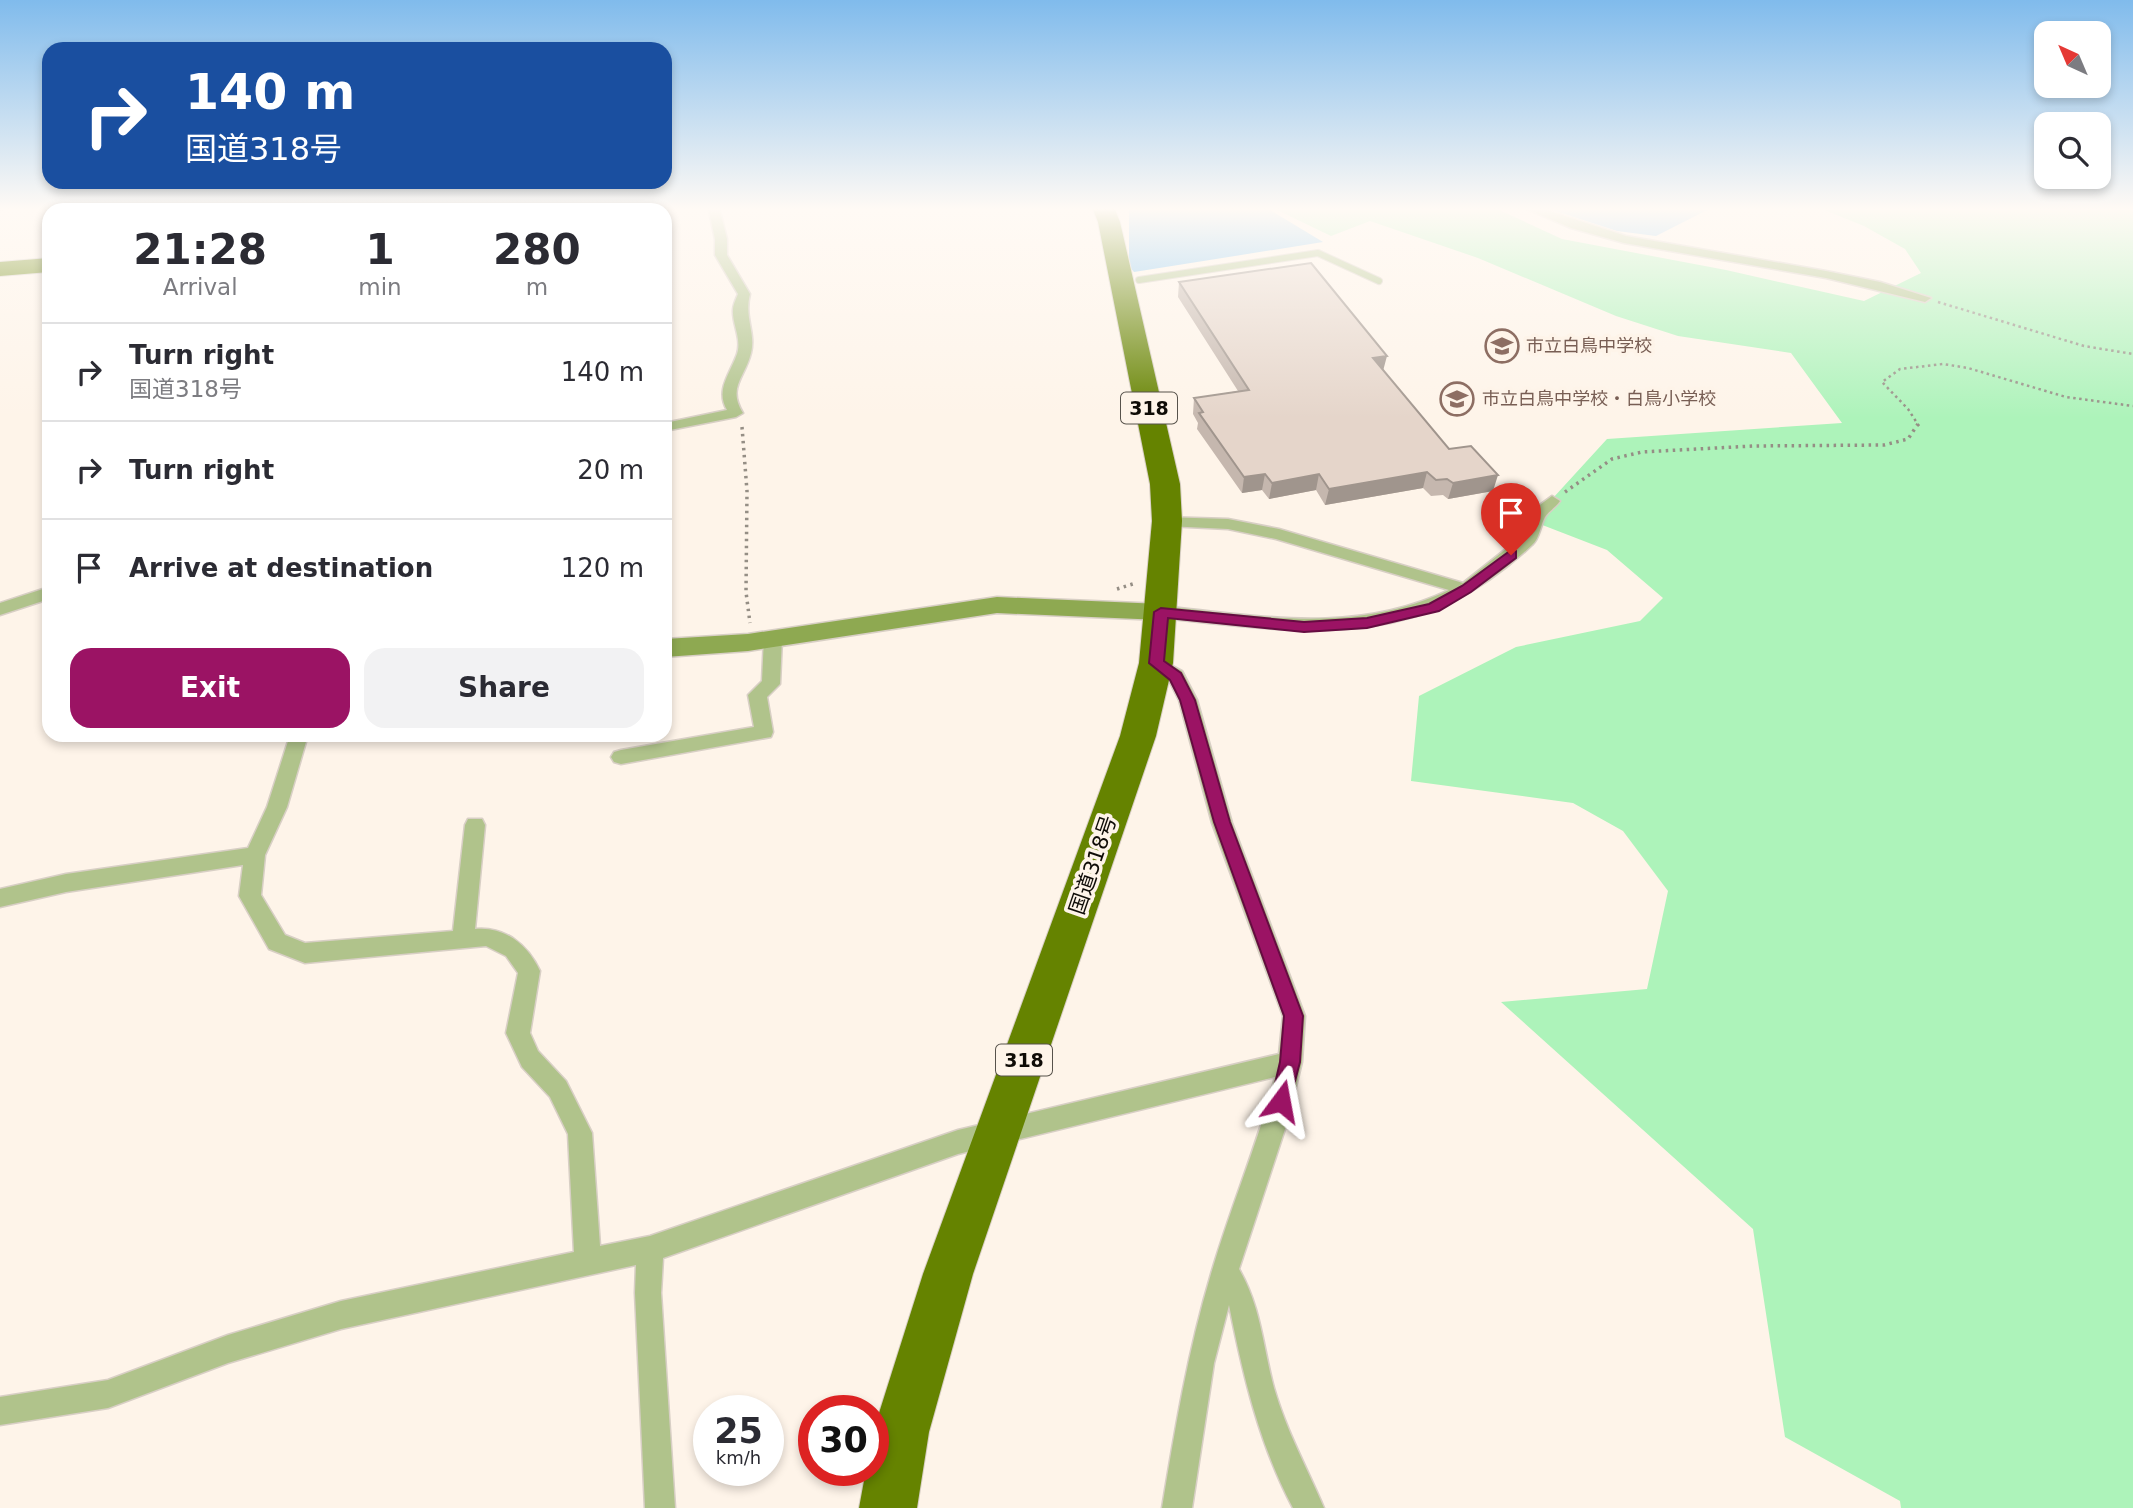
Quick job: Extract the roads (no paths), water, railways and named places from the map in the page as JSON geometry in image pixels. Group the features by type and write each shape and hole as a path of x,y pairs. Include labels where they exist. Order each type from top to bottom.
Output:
{"highway":[{"name":"国道318号","path":"888,1508 901,1432 948,1274 1138,736 1156,663 1167,520 1165,484 1130,280"}],"street":[{"path":"672,426 736,413 728,400 730,385 745,351 744,325 739,312 744,294 734,277"},
{"path":"1841,277 1925,298"},
{"path":"672,648 696,648 764,633 999,605 1163,595 1304,627 1367,623 1434,607 1466,589 1528,540 1539,513 1552,501"},
{"path":"1167,520 1228,524 1279,534 1466,589"},
{"path":"0,609 42,595"},
{"path":"621,757 764,732 757,695 771,684 764,633"},
{"path":"1156,663 1176,677 1188,700 1222,822 1294,1016 1290,1062 1276,1121 1225,1271 1200,1363 1177,1508"},
{"path":"297,742 277,807 255,855 250,896 277,942 305,953 487,937 513,949 529,971 518,1033 530,1059 558,1089 580,1133 588,1262"},
{"path":"463,939 475,825"},
{"path":"0,898 66,883 255,855"},
{"path":"0,1411 108,1394 228,1349 341,1315 650,1249 958,1142 1093,1108 1214,1083 1290,1062"},
{"path":"650,1249 648,1293 660,1508"},
{"path":"1225,1271 1242,1301 1260,1389 1292,1476 1310,1508"}],"lane":[{"path":"1130,280 1148,277"},
{"path":"1371,277 1379,281"}],"place":[{"name":"市立白鳥中学校","path":"1502,346"},
{"name":"市立白鳥中学校・白鳥小学校","path":"1457,399"}]}
